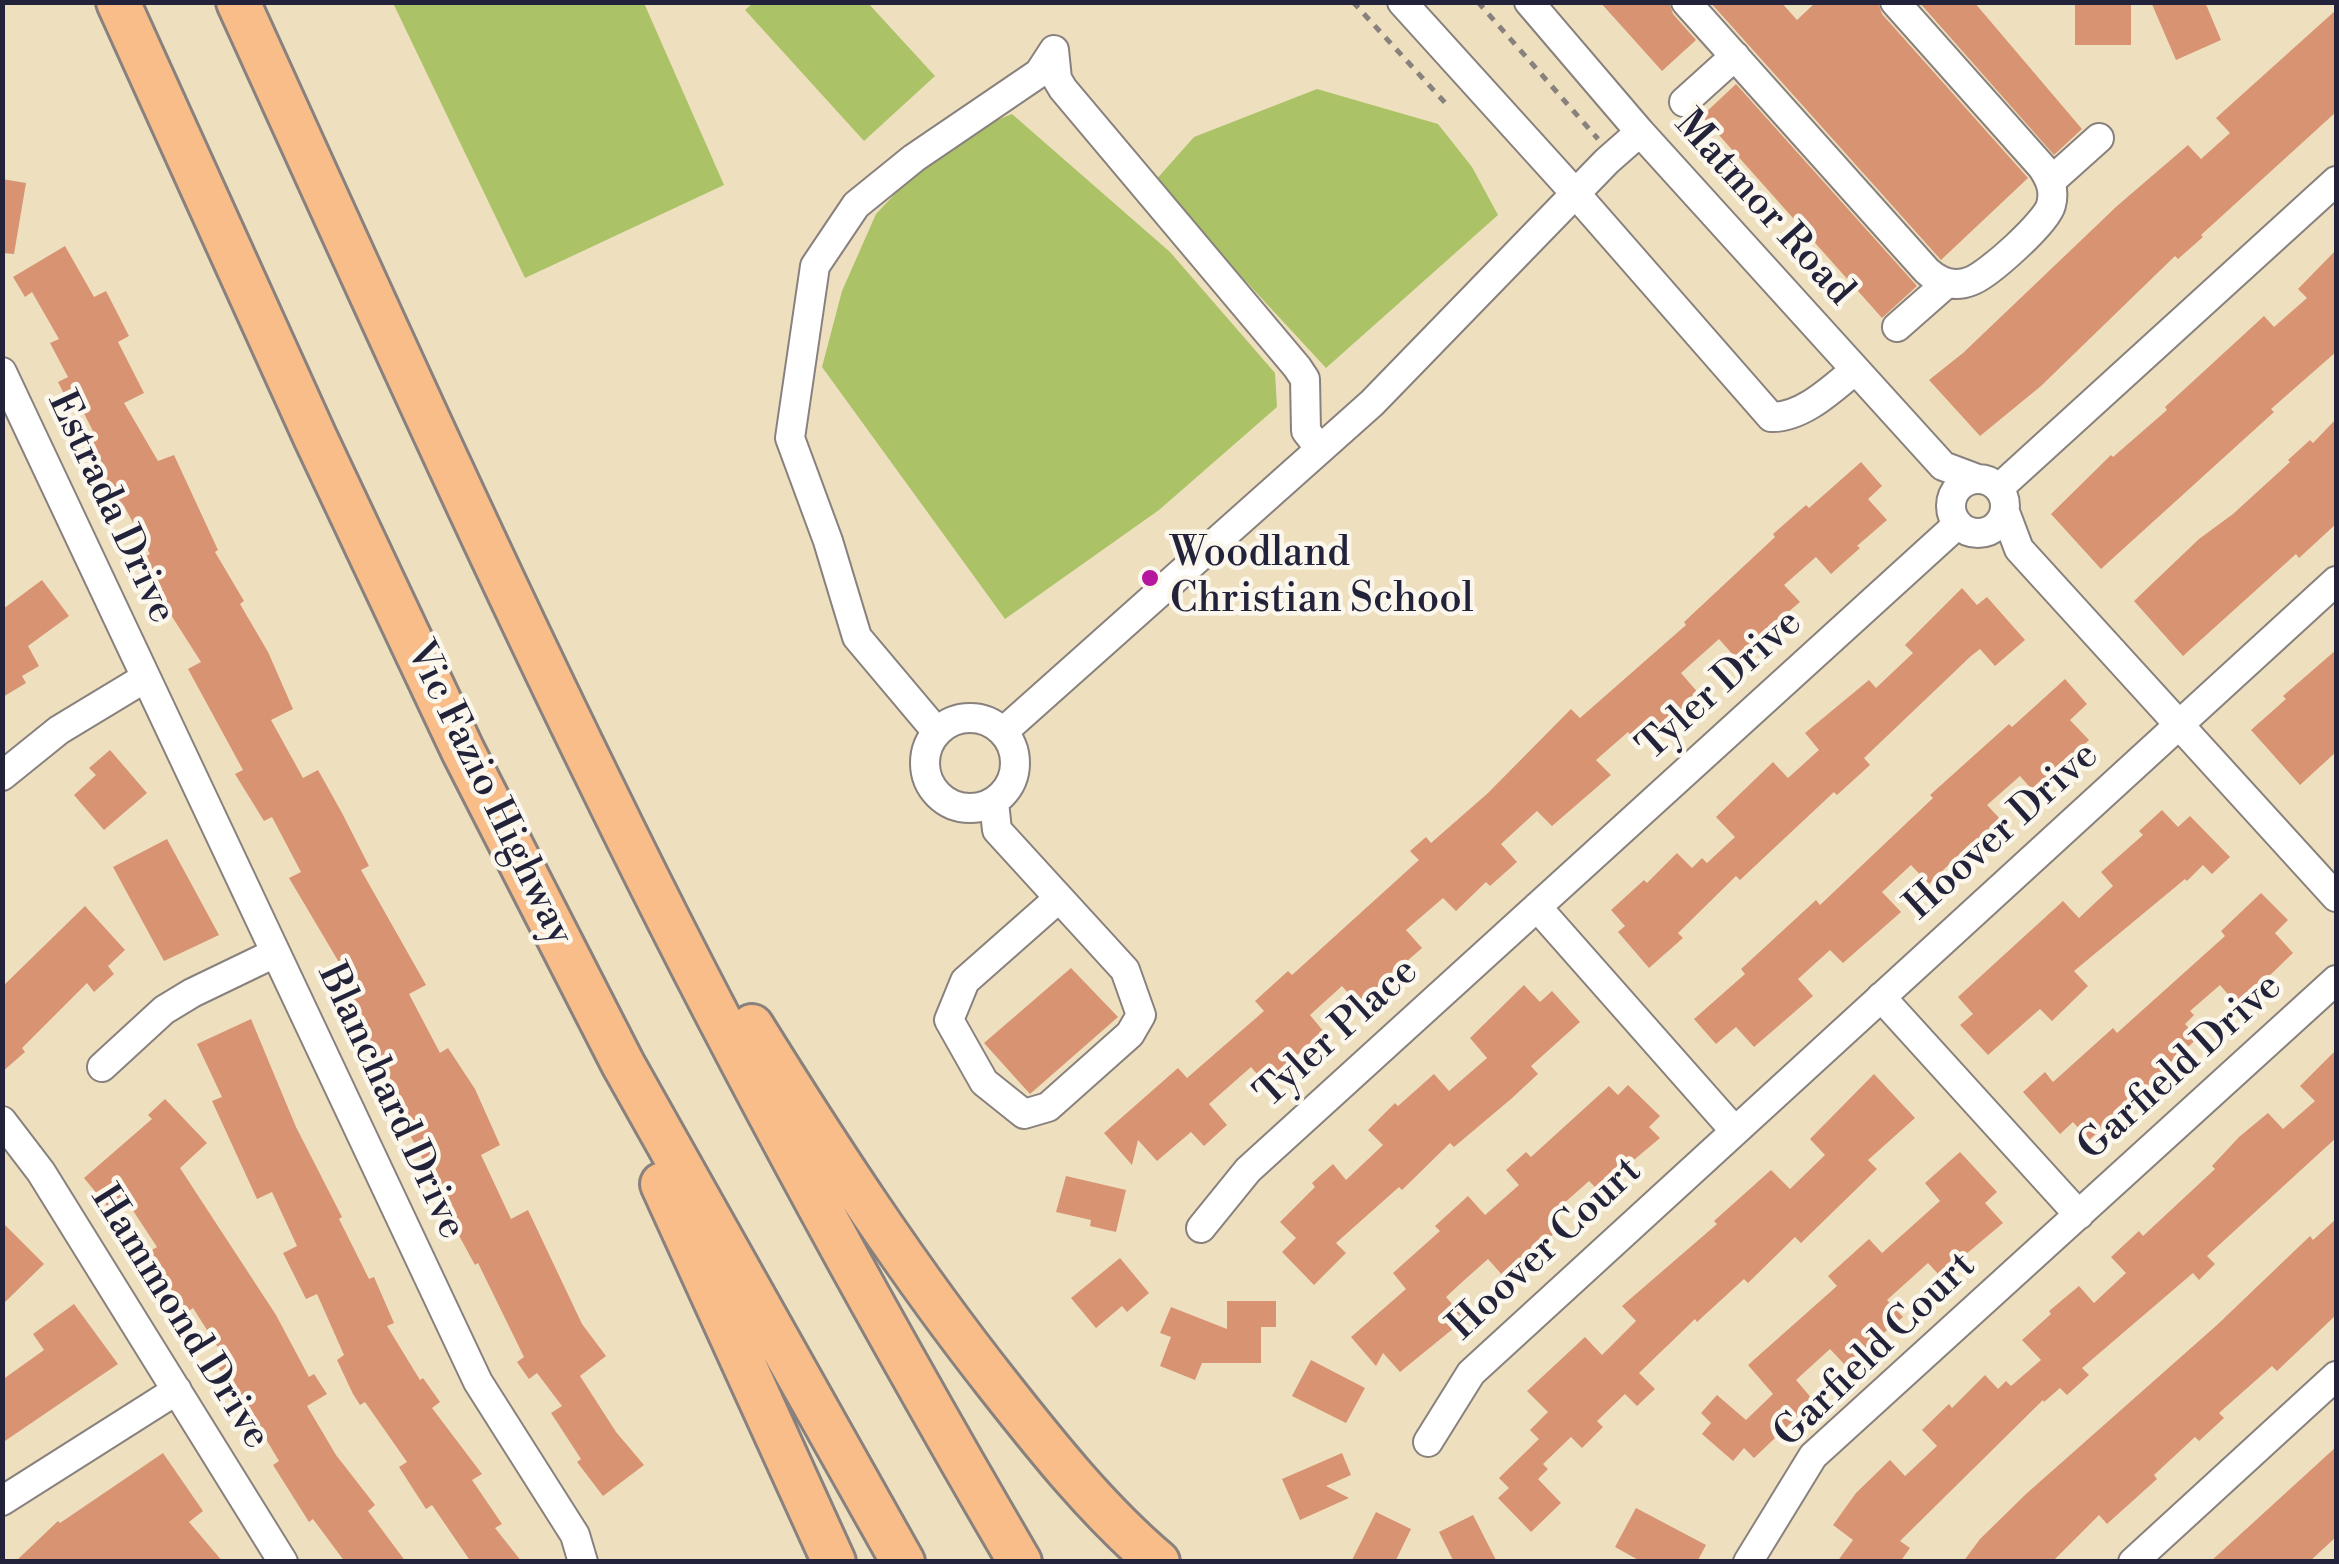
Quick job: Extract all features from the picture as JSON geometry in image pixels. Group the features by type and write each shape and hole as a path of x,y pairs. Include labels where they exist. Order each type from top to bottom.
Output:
{"highway":[{"name":"Vic Fazio Highway","path":"118,2 315,437 464,751 623,1064 903,1562"},
{"path":"238,2 412,385 600,782 768,1113 1020,1562"},
{"path":"600,782 844,1174 899,1255 1030,1425 1088,1492 1158,1562"},
{"path":"623,1064 658,1174 834,1562"}],"street":[{"path":"1402,2 1771,416 1783,417 1823,397 1855,370"},
{"name":"Matmor Road","path":"1529,2 1640,132 1943,466 1993,493"},
{"path":"1686,2 1927,271 1947,283 1974,281 2044,220 2051,204 2051,181 1895,2"},
{"path":"937,732 857,637 790,438 815,266 856,205 914,158 1039,73 1054,50 1057,79 1063,88 1305,378 1304,424 1320,449"},
{"path":"1684,102 1735,56"},
{"path":"1004,731 1372,402 1640,132"},
{"path":"2051,181 2099,138"},
{"path":"1993,493 2336,181"},
{"path":"1897,327 1947,283"},
{"name":"Estrada Drive","path":"2,372 145,678"},
{"name":"Matmor Road","path":"1943,466 1963,520"},
{"path":"1963,520 1959,486 1993,493"},
{"path":"1963,520 1996,527 1993,493"},
{"path":"1993,493 2019,548 2336,896"},
{"path":"1963,520 2019,548"},
{"name":"Tyler Drive","path":"1537,907 1963,520"},
{"name":"Hoover Drive","path":"1734,1130 2336,580"},
{"path":"5,768 145,678"},
{"name":"Blanchard Drive","path":"145,678 478,1382 582,1556"},
{"path":"960,718 991,722 1004,731 1016,756 1016,769 1012,782 994,802 964,808 948,804 936,794 924,765 926,750 937,732 960,718"},
{"path":"994,802 998,830 1126,970 1141,1015 1130,1034 1048,1107 1024,1114 984,1082 949,1020 965,980 1058,898"},
{"path":"1537,907 1734,1130"},
{"name":"Tyler Place","path":"1201,1228 1248,1170 1537,907"},
{"path":"102,1066 164,1010 274,953"},
{"name":"Garfield Drive","path":"2079,1215 2336,980"},
{"path":"1882,997 2079,1215"},
{"name":"Hoover Court","path":"1428,1442 1472,1373 1734,1130"},
{"name":"Hammond Drive","path":"6,1134 177,1390 283,1562"},
{"name":"Garfield Court","path":"1748,1562 1813,1456 2079,1215"},
{"path":"2133,1562 2336,1376"},
{"path":"2,1501 177,1390"}],"path":[{"path":"1354,2 1448,108"},
{"path":"1478,2 1613,156"}],"green space":[{"path":"393,3 644,3 724,185 525,278"},
{"path":"753,3 868,3 935,76 864,141 745,10"},
{"path":"1317,89 1438,124 1472,167 1498,215 1326,368 1154,182 1194,137"},
{"path":"1012,114 1170,252 1275,373 1277,407 1159,510 1005,619 822,367 842,291 876,214 926,161 987,124"}],"building":[{"path":"1600,2 1669,2 1673,14 1696,40 1662,71"},
{"path":"1710,2 1781,2 1797,20 1816,2 1878,2 1882,14 2028,178 1941,260"},
{"path":"1919,2 1974,2 2082,129 2054,155"},
{"path":"2075,2 2131,2 2131,45 2075,45"},
{"path":"2151,2 2205,2 2221,40 2176,60"},
{"path":"2336,10 2336,112 2203,237 2178,259 2175,256 2041,386 1980,436 1929,380 2188,145 2201,159 2230,133 2216,118"},
{"path":"1736,84 1917,286 1882,318 1702,116"},
{"path":"2,179 26,183 14,254 2,253"},
{"path":"65,246 94,297 106,291 129,336 118,342 144,393 124,403 158,461 174,455 218,550 215,552 244,601 240,604 268,652 293,709 271,720 303,778 318,770 342,813 369,866 361,870 426,985 409,994 440,1053 448,1048 475,1089 500,1145 481,1155 511,1219 528,1210 582,1324 606,1356 580,1376 616,1432 644,1465 603,1496 577,1462 581,1459 551,1413 562,1406 537,1373 529,1379 517,1362 524,1357 478,1263 475,1265 457,1232 451,1235 439,1210 447,1206 410,1135 414,1133 395,1103 401,1099 346,996 356,991 289,878 301,872 272,817 264,821 235,774 243,770 188,669 201,662 157,593 141,559 150,554 124,506 117,509 82,437 93,431 75,396 67,400 58,382 68,377 50,343 59,339 32,292 25,297 13,277"},
{"path":"2336,250 2336,352 2101,569 2051,514 2264,316 2274,327 2307,298 2298,289"},
{"path":"2336,419 2336,524 2299,558 2296,554 2183,656 2134,601"},
{"path":"1861,462 1882,486 1868,499 1887,520 1857,546 1860,548 1831,574 1816,557 1784,585 1800,602 1735,657 1719,639 1681,673 1700,695 1639,744 1628,732 1596,760 1611,775 1552,826 1537,811 1501,844 1517,862 1490,886 1486,882 1456,911 1443,898 1406,930 1422,948 1358,1004 1342,986 1310,1015 1324,1032 1288,1063 1292,1068 1269,1088 1251,1067 1209,1104 1227,1125 1204,1146 1191,1132 1157,1161 1138,1140 1132,1165 1104,1133 1178,1068 1187,1078 1264,1011 1255,1001 1288,971 1292,975 1419,860 1410,851 1426,837 1431,843 1488,793 1571,709 1580,718 1686,625 1684,622 1775,537 1773,534"},
{"path":"42,580 69,616 28,646 39,666 22,676 26,683 3,697 3,609"},
{"path":"1962,588 1977,605 1987,597 2025,640 1995,666 1980,649 1971,656 1864,758 1870,765 1837,795 1834,792 1740,880 1736,876 1678,933 1683,938 1649,968 1618,932 1625,926 1611,910 1644,880 1647,883 1677,853 1692,868 1702,858 1707,863 1735,837 1716,817 1773,762 1788,778 1819,750 1805,733 1869,680 1876,688 1913,653 1905,645"},
{"path":"2336,650 2336,752 2300,785 2251,730"},
{"path":"2065,679 2087,704 2070,720 2089,740 2035,793 2020,776 1987,805 2003,822 1976,846 1972,842 1929,884 1911,865 1882,892 1901,912 1843,963 1830,950 1798,979 1813,996 1754,1047 1736,1027 1716,1044 1694,1019 1745,974 1741,969 1816,900 1820,905 1933,798 1930,795"},
{"path":"110,750 147,793 104,830 74,795 96,775 89,768"},
{"path":"2162,810 2178,827 2190,816 2230,857 2212,874 2203,865 2074,971 2088,986 2052,1021 2040,1009 1988,1055 1960,1025 1973,1014 1958,997 2063,901 2079,918 2113,886 2101,872 2143,835 2139,831"},
{"path":"167,839 219,935 164,961 113,867"},
{"path":"2261,893 2288,920 2275,933 2293,953 2238,1006 2220,985 2190,1011 2194,1015 2185,1024 2198,1038 2089,1140 2073,1122 2060,1134 2023,1092 2045,1072 2053,1082 2113,1028 2117,1033 2225,936 2221,931"},
{"path":"85,906 125,950 108,966 114,974 94,992 87,983 2,1072 2,987"},
{"path":"1071,968 1118,1017 1030,1094 984,1043"},
{"path":"1524,985 1540,1002 1552,991 1580,1022 1531,1066 1538,1074 1511,1099 1454,1147 1450,1143 1402,1190 1399,1187 1336,1243 1346,1253 1314,1285 1282,1252 1296,1238 1280,1222 1333,1164 1346,1180 1383,1145 1368,1130 1395,1103 1398,1106 1434,1074 1449,1091 1487,1058 1470,1038"},
{"path":"251,1019 296,1127 342,1217 339,1219 369,1279 374,1277 394,1323 387,1326 420,1380 423,1378 440,1402 432,1408 482,1474 472,1480 502,1524 495,1528 522,1562 471,1562 432,1505 426,1509 399,1467 407,1462 365,1402 360,1405 353,1394 337,1360 344,1355 317,1294 306,1299 283,1253 297,1246 272,1192 257,1199 212,1101 222,1097 197,1044"},
{"path":"2336,1050 2336,1138 2207,1256 2215,1264 2199,1280 2193,1273 2082,1368 2089,1375 2067,1395 2060,1388 2043,1400 1900,1541 1910,1548 1900,1562 1837,1562 1853,1540 1833,1525 1856,1493 1890,1460 1905,1476 1937,1446 1922,1430 1949,1404 1952,1408 1985,1375 1998,1389 2006,1381 2011,1386 2041,1360 2022,1340 2051,1314 2049,1311 2079,1286 2094,1303 2126,1273 2111,1257 2139,1231 2143,1236 2215,1169 2212,1166 2239,1137 2268,1113 2283,1129 2315,1101 2300,1086"},
{"path":"1874,1074 1915,1118 1868,1160 1877,1169 1801,1243 1795,1237 1748,1283 1744,1279 1697,1322 1695,1319 1639,1373 1655,1389 1637,1406 1625,1394 1597,1421 1603,1427 1582,1448 1571,1437 1543,1464 1548,1469 1538,1479 1561,1503 1531,1532 1498,1498 1509,1488 1499,1478 1539,1439 1530,1430 1548,1412 1527,1391 1585,1337 1602,1355 1636,1321 1622,1306 1717,1224 1714,1221 1771,1170 1790,1189 1825,1155 1810,1139"},
{"path":"1628,1085 1660,1116 1649,1127 1660,1138 1598,1190 1589,1181 1552,1214 1563,1226 1503,1276 1488,1259 1461,1283 1446,1297 1465,1319 1400,1372 1383,1353 1376,1366 1351,1337 1406,1289 1393,1273 1440,1231 1435,1226 1468,1196 1485,1215 1519,1185 1506,1170 1526,1152 1531,1157 1609,1086 1618,1095"},
{"path":"165,1099 207,1143 180,1168 276,1315 309,1377 314,1374 327,1394 307,1406 336,1455 375,1505 368,1511 406,1562 345,1562 313,1519 309,1522 273,1465 279,1461 248,1409 243,1412 212,1358 221,1352 193,1308 186,1313 147,1253 157,1247 126,1200 112,1212 84,1178 152,1119 148,1115"},
{"path":"1960,1152 1997,1192 1985,1203 2003,1223 1940,1276 1928,1263 1887,1300 1903,1317 1845,1365 1830,1349 1796,1380 1814,1401 1754,1458 1744,1448 1733,1461 1702,1434 1711,1423 1701,1413 1717,1395 1746,1420 1773,1394 1748,1365 1837,1286 1828,1276 1869,1239 1882,1253 1940,1201 1925,1183"},
{"path":"1066,1176 1126,1190 1116,1232 1090,1226 1091,1220 1056,1212"},
{"path":"2336,1219 2336,1315 2277,1371 2272,1366 2219,1413 2224,1418 2199,1441 2195,1437 2154,1475 2157,1479 2107,1524 2099,1515 2052,1562 1963,1562 1980,1539 2026,1494 2217,1325 2310,1236 2313,1240"},
{"path":"2,1222 44,1264 2,1305"},
{"path":"1120,1258 1149,1293 1127,1312 1122,1306 1096,1328 1071,1298"},
{"path":"1227,1301 1276,1301 1276,1327 1261,1327 1261,1363 1202,1363 1195,1380 1160,1366 1171,1337 1160,1333 1171,1307 1227,1329"},
{"path":"74,1304 118,1364 2,1443 2,1380 44,1350 33,1334"},
{"path":"1311,1360 1365,1388 1346,1423 1292,1396"},
{"path":"2336,1447 2336,1537 2309,1562 2210,1562"},
{"path":"163,1453 203,1511 189,1522 223,1562 15,1562 58,1521"},
{"path":"1342,1453 1351,1475 1326,1486 1349,1498 1300,1520 1282,1479"},
{"path":"1636,1508 1706,1545 1697,1562 1642,1562 1615,1547"},
{"path":"1376,1512 1411,1529 1395,1562 1351,1562"},
{"path":"1473,1515 1497,1562 1454,1562 1439,1532"}],"place":[{"name":"Woodland Christian School","path":"1150,578"}]}
